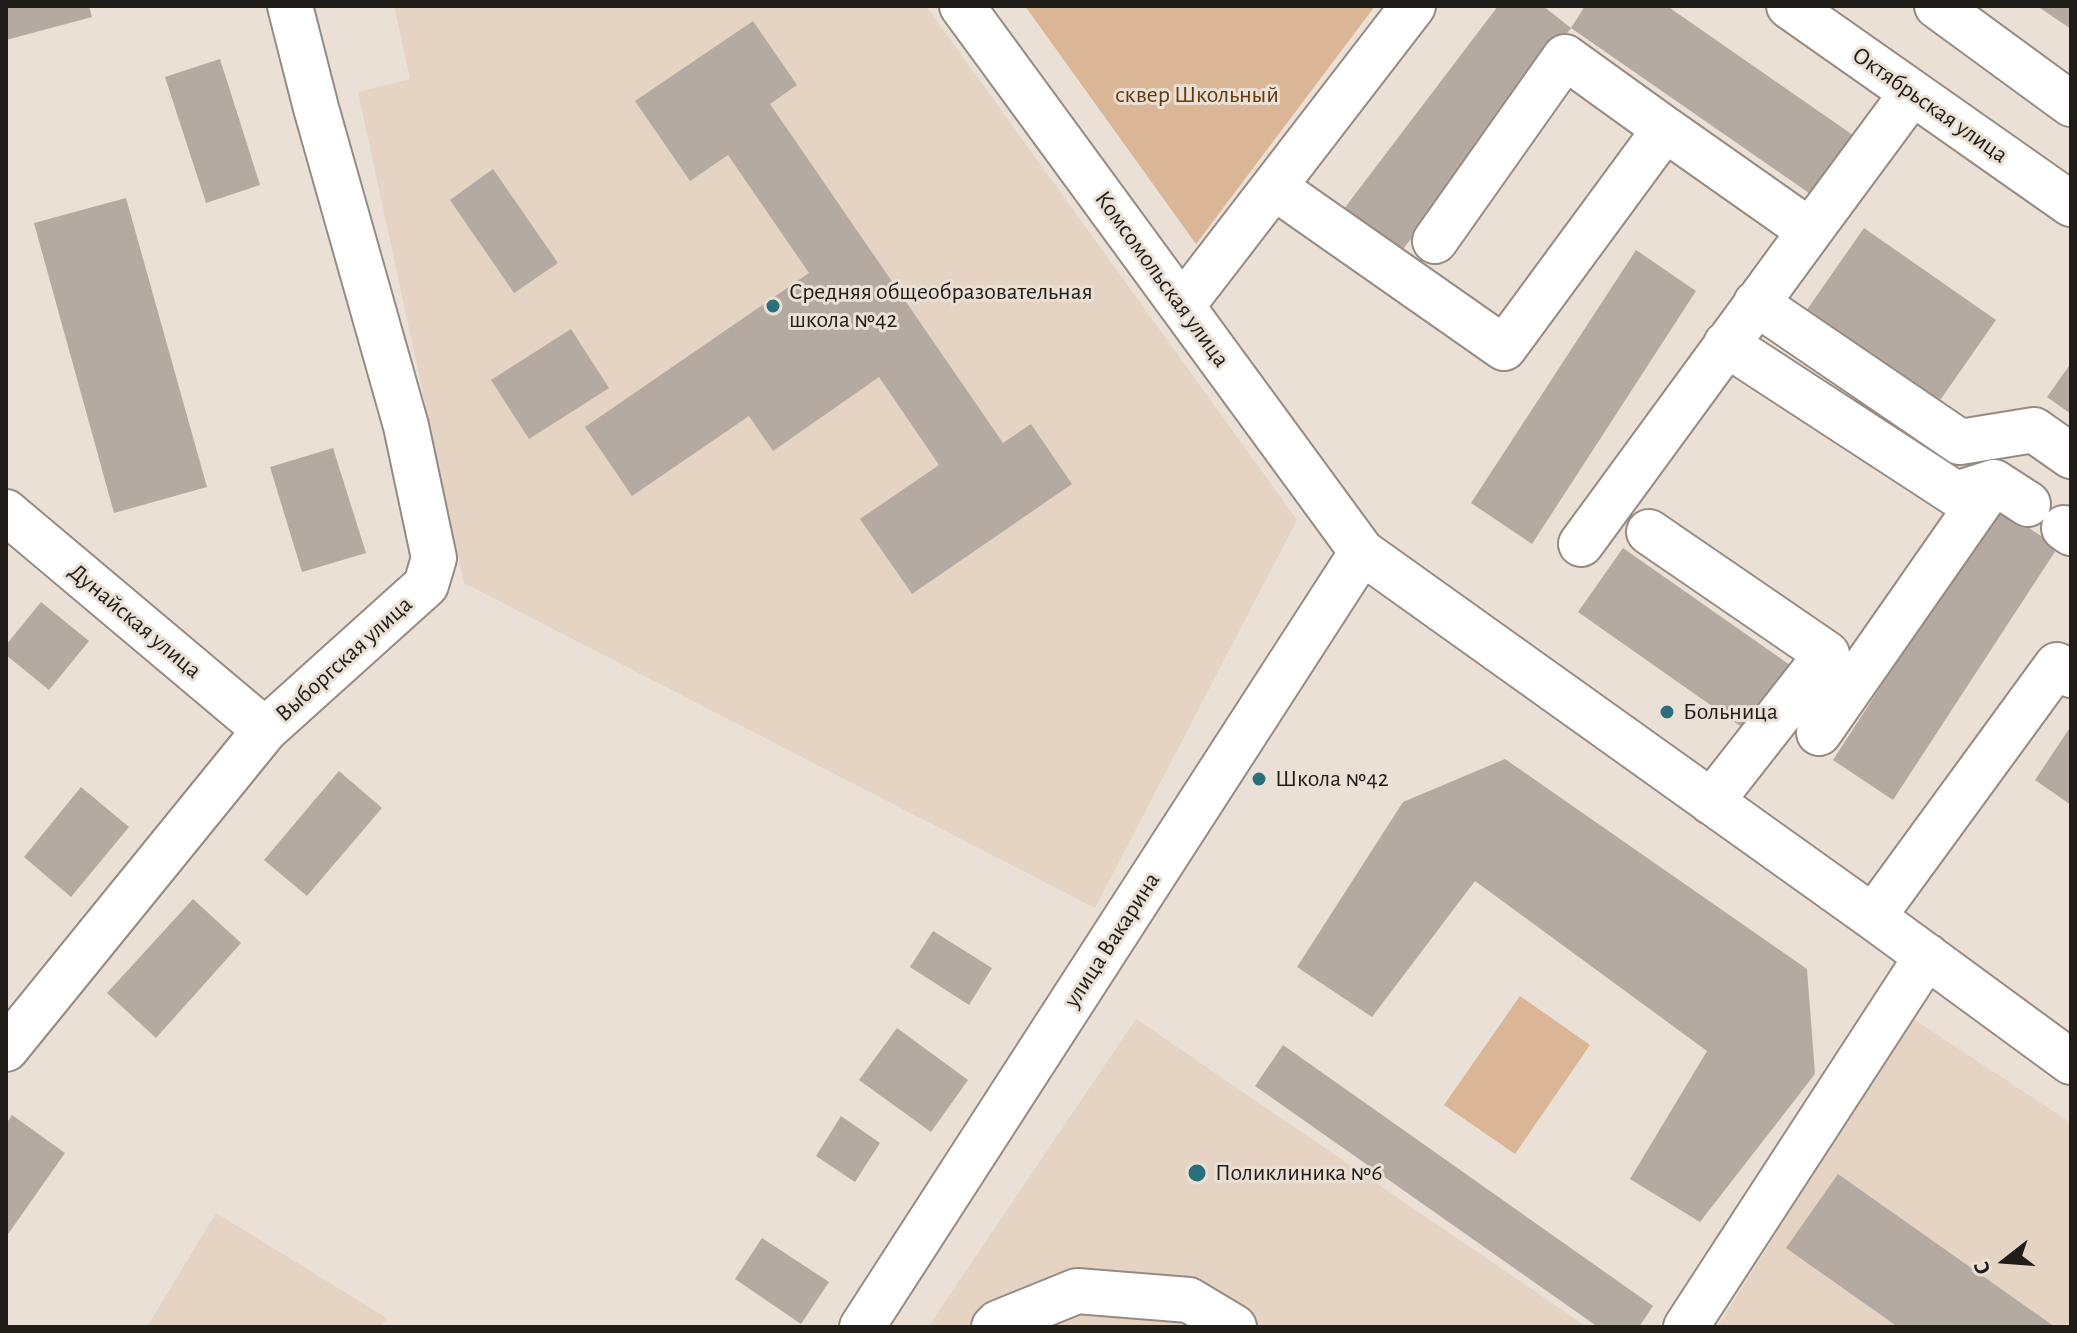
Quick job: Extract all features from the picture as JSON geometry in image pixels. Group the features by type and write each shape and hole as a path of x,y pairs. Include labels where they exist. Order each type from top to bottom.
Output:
{"street":[{"name":"Выборгская улица","path":"6,1049 265,730 426,585 434,558 406,426 290,6"},
{"name":"Комсомольская улица","path":"962,6 1362,552 2071,1062"},
{"path":"1182,306 1413,6"},
{"name":"Октябрьская улица","path":"1789,6 2071,204"},
{"path":"1937,6 2071,104"},
{"path":"1435,241 1565,57 1810,231"},
{"path":"1581,544 1912,93"},
{"path":"1274,187 1504,348 1665,129"},
{"path":"1756,303 1960,442 2034,430 2071,456"},
{"path":"1726,344 1956,494 2039,512"},
{"name":"Дунайская улица","path":"6,512 265,730"},
{"path":"1819,733 2039,512"},
{"path":"1649,532 1827,654 1711,802"},
{"name":"улица Вакарина","path":"862,1327 1362,552"},
{"path":"1873,917 2066,661"},
{"path":"1686,1327 1927,956"},
{"path":"994,1327 1077,1291 1189,1300 1234,1327"}],"shaded area":[{"name":"Средняя общеобразовательная школа №42","path":"394,6 926,6 1297,520 1095,908 464,583 358,92 410,79"},
{"path":"1912,1018 2071,1123 2071,1327 1717,1327"},
{"name":"Поликлиника №6","path":"1136,1019 1587,1327 928,1327"},
{"path":"216,1213 387,1318 381,1327 147,1327"}],"green space":[{"name":"сквер Школьный","path":"1025,6 1375,6 1196,244"},
{"path":"1520,996 1590,1045 1515,1154 1444,1105"}],"building":[{"path":"6,6 89,6 92,17 6,40"},
{"path":"1498,6 1543,6 1571,28 1394,261 1337,218"},
{"path":"1585,6 1667,6 1860,140 1819,200 1571,28"},
{"path":"2037,6 2071,6 2071,29"},
{"path":"753,21 797,85 770,104 1003,443 1031,424 1072,484 912,594 860,519 939,465 879,377 773,451 749,416 632,496 585,427 809,273 728,155 690,181 635,101"},
{"path":"220,59 260,185 206,203 165,77"},
{"path":"493,169 558,263 514,293 450,200"},
{"path":"126,198 207,487 114,513 34,223"},
{"path":"1864,228 1996,320 1936,406 1804,314"},
{"path":"1636,250 1696,291 1532,544 1471,503"},
{"path":"571,329 609,388 529,439 491,380"},
{"path":"2071,363 2071,414 2047,397"},
{"path":"333,448 366,553 302,572 270,467"},
{"path":"1997,507 2058,547 1893,800 1833,760"},
{"path":"1623,548 1790,665 1746,730 1578,612"},
{"path":"41,602 89,641 49,690 6,655 6,645"},
{"path":"2071,726 2071,805 2035,780"},
{"path":"1505,759 1807,969 1815,1074 1700,1222 1630,1179 1707,1051 1475,881 1372,1017 1297,967 1403,802"},
{"path":"339,771 382,808 307,896 264,860"},
{"path":"81,787 129,827 71,897 24,857"},
{"path":"193,899 241,943 156,1038 107,993"},
{"path":"933,931 992,968 969,1005 910,967"},
{"path":"897,1028 968,1080 931,1132 859,1080"},
{"path":"1283,1045 1653,1306 1639,1327 1598,1327 1255,1086"},
{"path":"12,1115 65,1153 6,1237 6,1124"},
{"path":"841,1116 880,1143 855,1182 816,1156"},
{"path":"1838,1174 2055,1327 1898,1327 1786,1248"},
{"path":"762,1238 829,1282 801,1324 735,1279"}],"place":[{"name":"Средняя общеобразовательная школа №42","path":"773,306"},
{"name":"Больница","path":"1667,712"},
{"name":"Школа №42","path":"1259,779"},
{"name":"Поликлиника №6","path":"1197,1173"}]}
